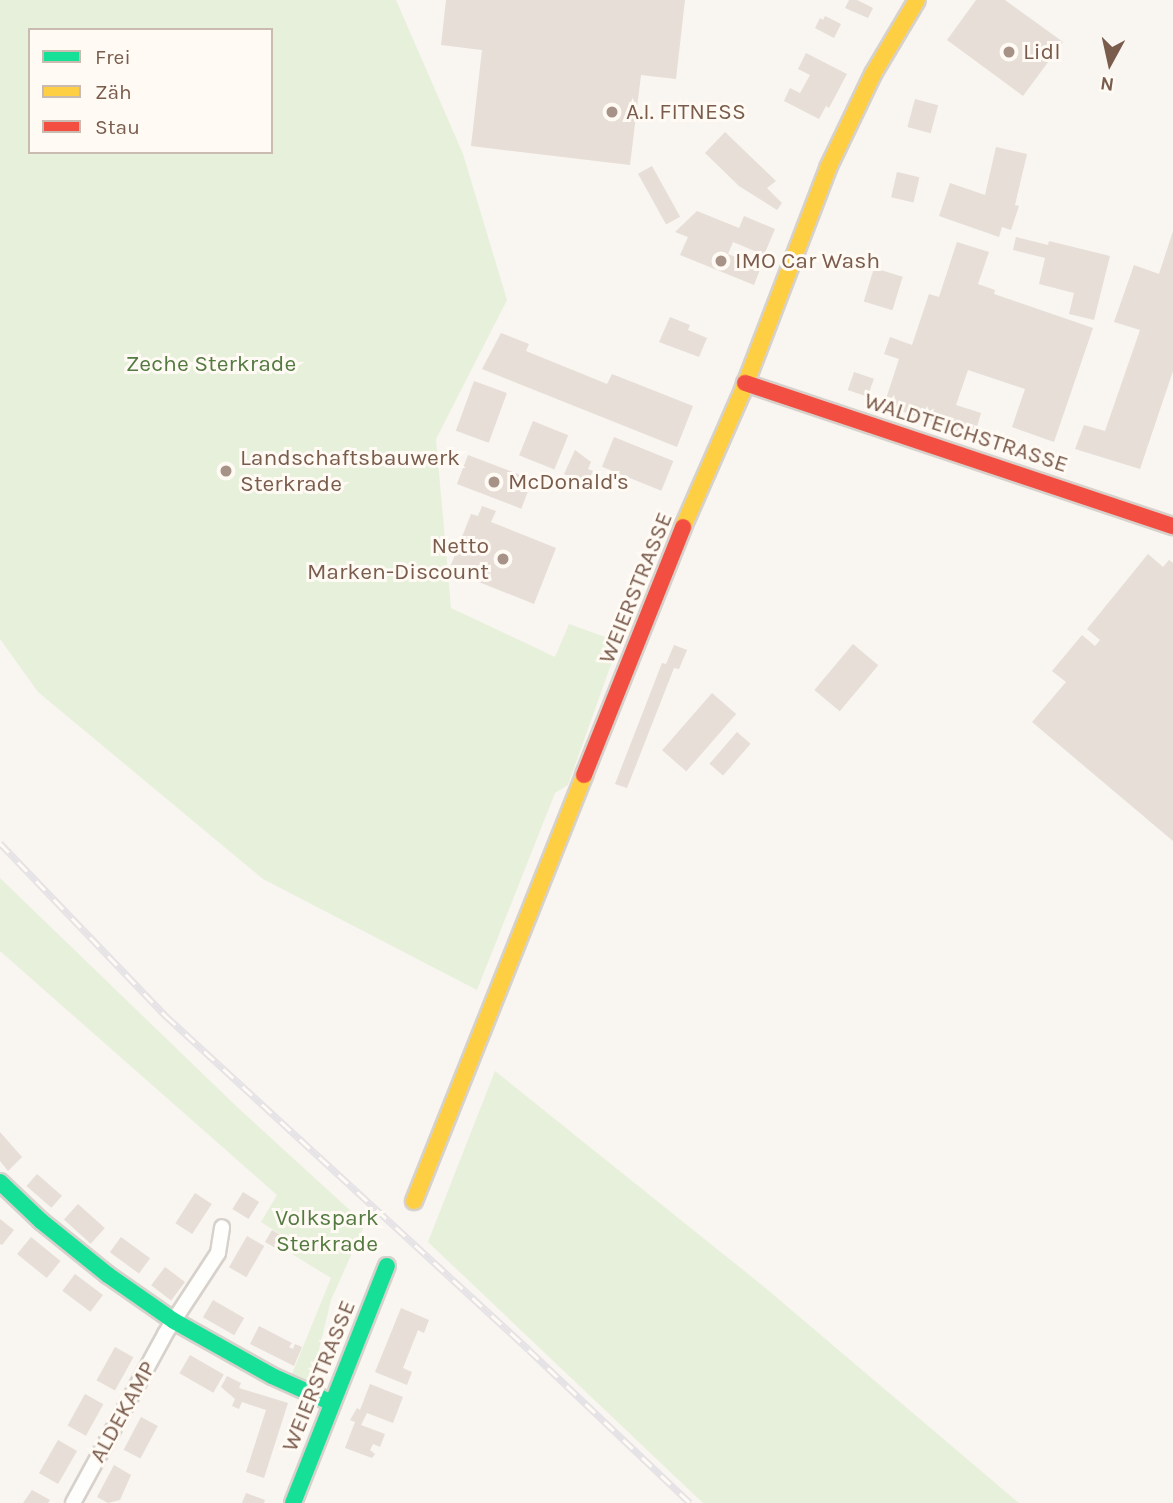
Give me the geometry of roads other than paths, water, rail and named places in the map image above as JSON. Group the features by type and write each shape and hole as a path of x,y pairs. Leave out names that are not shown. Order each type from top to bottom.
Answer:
{"main road":[{"name":"WEIERSTRASSE","path":"414,1201 475,1055 681,533 745,383 837,146 873,74 917,0"},
{"name":"WALDTEICHSTRASSE","path":"745,383 1173,526"},
{"path":"0,1182 41,1221 108,1275 174,1321 272,1376 332,1403"},
{"name":"WEIERSTRASSE","path":"293,1503 387,1266"}],"street":[{"name":"ALDEKAMP","path":"73,1503 174,1321 218,1253 222,1227"}],"railway":[{"path":"0,843 166,1016 529,1350 690,1503"}],"place":[{"name":"Lidl","path":"1009,52"},
{"name":"A.I. FITNESS","path":"612,112"},
{"name":"IMO Car Wash","path":"721,261"},
{"name":"Landschaftsbauwerk Sterkrade","path":"226,471"},
{"name":"McDonald's","path":"494,482"},
{"name":"Netto Marken-Discount","path":"503,559"}],"park label":[{"name":"Zeche Sterkrade","path":"211,364"},
{"name":"Volkspark Sterkrade","path":"327,1231"}]}
